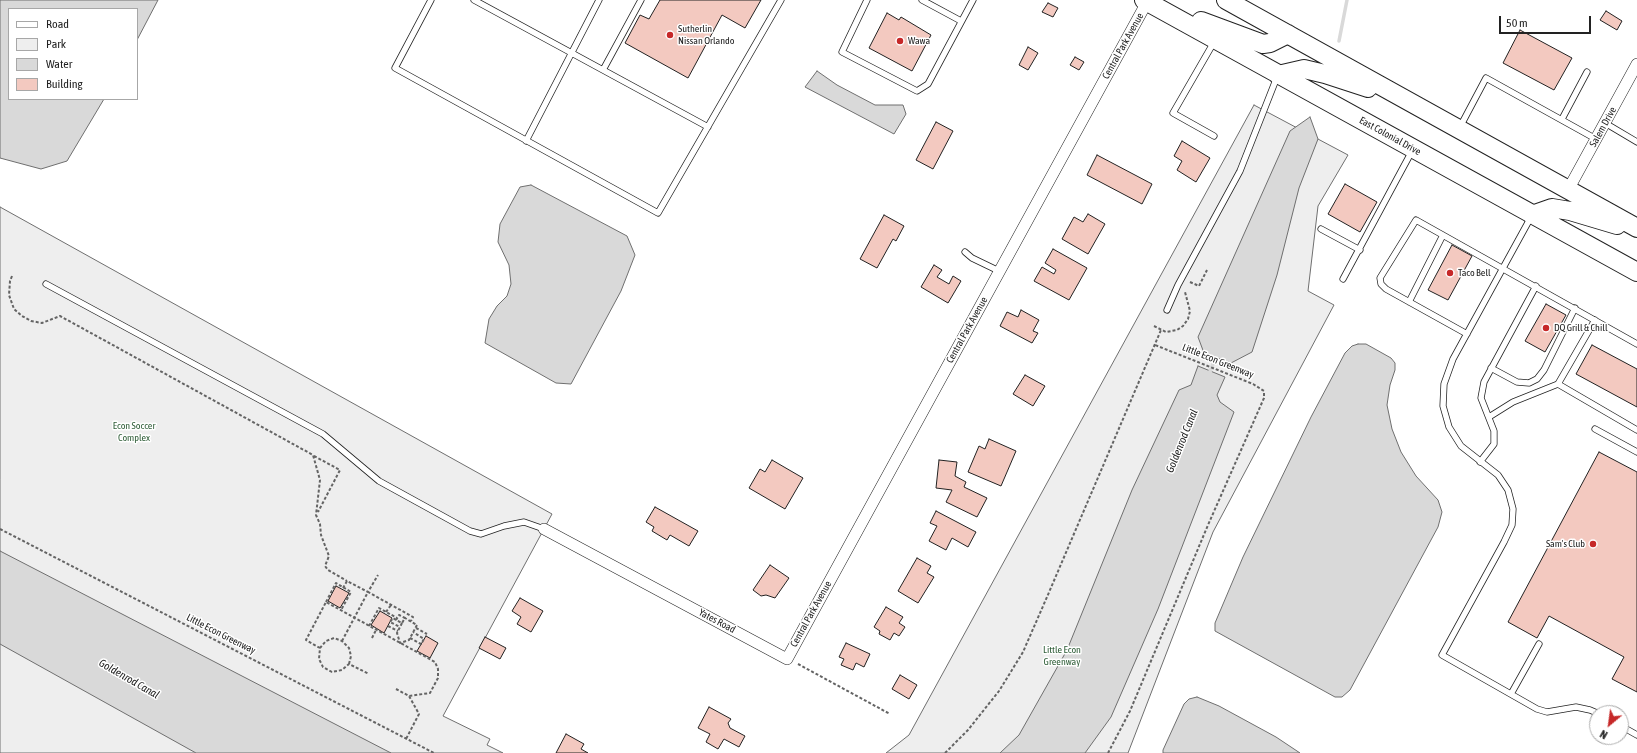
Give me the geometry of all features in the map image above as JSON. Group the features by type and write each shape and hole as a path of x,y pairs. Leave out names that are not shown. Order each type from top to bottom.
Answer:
{"highway":[{"path":"1226,0 1637,228"},
{"path":"1146,1 1219,34 1263,44 1288,34"},
{"name":"East Colonial Drive","path":"1219,34 1278,74 1637,272"},
{"path":"1278,74 1304,69 1326,74 1361,85 1434,115"},
{"path":"1532,215 1552,208 1570,211 1637,231"}],"street":[{"name":"Central Park Avenue","path":"787,658 1146,1"},
{"name":"Salem Drive","path":"1568,190 1637,64"},
{"name":"Yates Road","path":"544,530 787,658"}],"lane":[{"path":"431,0 395,68 658,213 782,0"},
{"path":"474,0 708,128"},
{"path":"526,140 570,53 599,0"},
{"path":"603,70 641,0"},
{"path":"867,0 842,52 918,91 928,84 973,0"},
{"path":"922,0 962,21"},
{"path":"1214,136 1173,113 1219,34"},
{"path":"1562,119 1587,72"},
{"path":"1167,310 1178,285 1240,171 1278,74"},
{"path":"1459,129 1486,78 1596,139"},
{"path":"1605,123 1637,142"},
{"path":"1343,280 1414,149"},
{"path":"1532,215 1453,359 1444,384 1443,406 1449,427 1461,446 1498,475 1508,490 1513,509 1512,525 1504,542 1442,655 1537,709 1547,712 1576,707 1589,710"},
{"path":"1467,334 1386,289 1381,284 1380,278 1416,220 1637,344"},
{"path":"1321,229 1360,250"},
{"path":"1409,302 1443,235"},
{"path":"965,252 972,258 999,271"},
{"path":"46,284 323,434 379,480 470,531 481,534 504,526 524,522 544,530"},
{"path":"1480,462 1494,444 1494,431 1481,398 1484,382 1536,286"},
{"path":"1491,368 1517,382 1529,383 1537,379 1544,370 1575,308"},
{"path":"1489,417 1513,402 1558,384 1595,320"},
{"path":"1558,384 1637,430"},
{"path":"1595,429 1637,452"},
{"path":"1511,694 1539,644"}],"path":[{"path":"1188,285 1190,281 1199,286 1208,270"},
{"path":"12,276 8,295 14,309 22,316 31,321 42,323 60,316 340,470 316,515"},
{"path":"1154,326 1166,332 1181,328 1186,323 1190,311 1185,295 1186,289"},
{"path":"945,753 968,730 999,691 1023,652 1160,330"},
{"name":"Little Econ Greenway","path":"1108,753 1130,711 1208,525 1263,402 1265,394 1261,389 1253,384 1154,345"},
{"path":"313,455 320,480 316,515 320,524 320,535 329,556 326,566 328,570 413,617 411,621"},
{"name":"Little Econ Greenway","path":"0,529 434,753"},
{"path":"342,641 378,575"},
{"path":"343,588 347,581"},
{"path":"320,648 306,640 336,583 351,592 341,610"},
{"path":"326,602 435,662 438,669 438,678 430,693 409,696"},
{"path":"386,612 391,605"},
{"path":"369,626 379,608 402,623"},
{"path":"400,627 390,622 393,618 396,619 399,615 417,625 416,628 427,634"},
{"path":"400,643 397,633 405,618"},
{"path":"388,626 398,631"},
{"path":"398,646 400,643 410,638 416,628"},
{"path":"372,638 377,630"},
{"path":"410,638 421,644 424,639 413,632"},
{"path":"334,638 342,641 349,648 351,656 349,664 342,670 332,672 323,667 319,659 320,648 326,641 334,638"},
{"path":"787,658 890,714"},
{"path":"349,664 369,674"},
{"path":"396,689 409,696 419,714 406,739"}],"green space":[{"name":"Little Econ Greenway","path":"1254,105 1348,155 1318,206 1308,291 1334,305 1213,532 1128,753 886,753 909,735"},
{"name":"Econ Soccer Complex","path":"0,207 552,514 443,716 490,739 487,745 503,753 0,753"}],"water":[{"path":"0,0 158,0 138,38 138,8 8,8 8,100 103,100 67,161 41,169 0,158"},
{"path":"817,71 837,85 875,105 903,105 906,114 894,134 805,87"},
{"path":"1310,117 1318,139 1299,188 1277,275 1252,352 1231,363 1204,353 1198,337 1290,131"},
{"path":"531,185 627,236 635,255 621,291 571,384 556,383 485,343 489,319 497,306 507,296 511,284 509,265 498,242 500,224 520,187"},
{"path":"1366,344 1391,358 1395,363 1395,370 1390,385 1387,405 1392,429 1401,452 1416,476 1438,500 1442,512 1438,527 1350,690 1342,697 1335,697 1215,631 1215,623 1243,557 1311,417 1345,353 1352,346"},
{"path":"1198,366 1225,377 1217,395 1220,402 1234,412 1158,609 1111,717 1085,753 1000,753 1019,735 1067,650 1132,490 1179,390 1191,385"},
{"path":"0,551 391,753 196,753 0,644"},
{"path":"1197,697 1219,706 1276,737 1300,753 1163,753 1184,704 1189,699"}],"building":[{"name":"Sutherlin Nissan Orlando","path":"660,0 761,0 745,28 722,15 688,78 625,43 640,15 649,19"},
{"path":"1048,3 1058,8 1053,17 1042,12"},
{"path":"1606,11 1622,21 1617,30 1600,20"},
{"name":"Wawa","path":"887,13 899,20 901,17 931,35 912,71 869,48"},
{"path":"1520,30 1572,58 1554,90 1503,63"},
{"path":"1028,47 1038,53 1028,70 1019,65"},
{"path":"1075,57 1084,62 1079,70 1070,65"},
{"path":"936,122 953,131 933,169 916,160"},
{"path":"1182,141 1210,158 1196,182 1177,170 1182,161 1174,156"},
{"path":"1097,155 1152,184 1142,204 1087,175"},
{"path":"1345,184 1377,202 1360,232 1328,214"},
{"path":"1088,214 1105,224 1088,254 1062,239 1074,217 1083,222"},
{"path":"884,215 904,226 896,241 893,239 877,268 860,259"},
{"name":"Taco Bell","path":"1452,245 1472,256 1448,300 1428,290"},
{"path":"1053,249 1087,268 1069,300 1034,281 1042,267 1054,274 1056,270 1045,263"},
{"path":"934,265 942,270 937,277 949,284 953,276 961,281 948,303 921,287"},
{"name":"DQ Grill & Chill","path":"1546,304 1566,315 1545,352 1525,341"},
{"path":"1021,310 1039,320 1033,331 1038,333 1032,343 1000,326 1007,312 1018,317"},
{"path":"1592,345 1637,369 1637,407 1576,374"},
{"path":"1025,375 1045,386 1033,406 1013,394"},
{"path":"989,439 1016,451 1001,486 968,472 979,446 985,449"},
{"name":"Sam's Club","path":"1599,452 1637,472 1637,692 1612,679 1624,657 1549,616 1537,638 1508,622"},
{"path":"772,460 803,478 785,509 749,488 760,469 765,472"},
{"path":"939,460 957,462 955,476 966,482 964,487 987,498 977,517 946,502 952,490 936,488"},
{"path":"655,507 698,531 689,546 670,535 667,540 652,531 654,527 646,522"},
{"path":"936,511 976,532 968,547 952,538 946,550 929,541 937,526 930,523"},
{"path":"917,558 931,566 927,573 934,577 918,603 898,591"},
{"path":"770,565 789,578 775,598 766,595 761,596 753,590"},
{"path":"336,586 349,593 340,608 328,601"},
{"path":"520,598 543,611 531,632 517,624 521,617 512,611"},
{"path":"886,607 903,617 899,623 905,627 899,636 894,633 890,640 879,634 880,631 874,627"},
{"path":"380,611 392,618 384,633 371,625"},
{"path":"426,636 438,643 430,658 417,651"},
{"path":"485,637 506,648 500,659 479,648"},
{"path":"846,643 870,654 864,667 856,663 853,670 841,665 844,659 839,657"},
{"path":"900,675 917,685 909,699 892,689"},
{"path":"709,707 731,719 728,723 730,728 745,736 739,747 724,739 718,749 706,742 710,734 698,728"},
{"path":"566,734 584,744 581,749 588,753 556,753"}],"waterway":[{"name":"Goldenrod Canal","path":"1339,41 1347,0"},
{"name":"Goldenrod Canal","path":"1209,374 1217,354"}],"place":[{"name":"Sutherlin Nissan Orlando","path":"670,35"},
{"name":"Wawa","path":"900,41"},
{"name":"Taco Bell","path":"1450,273"},
{"name":"DQ Grill & Chill","path":"1546,328"},
{"name":"Sam's Club","path":"1593,544"}]}
